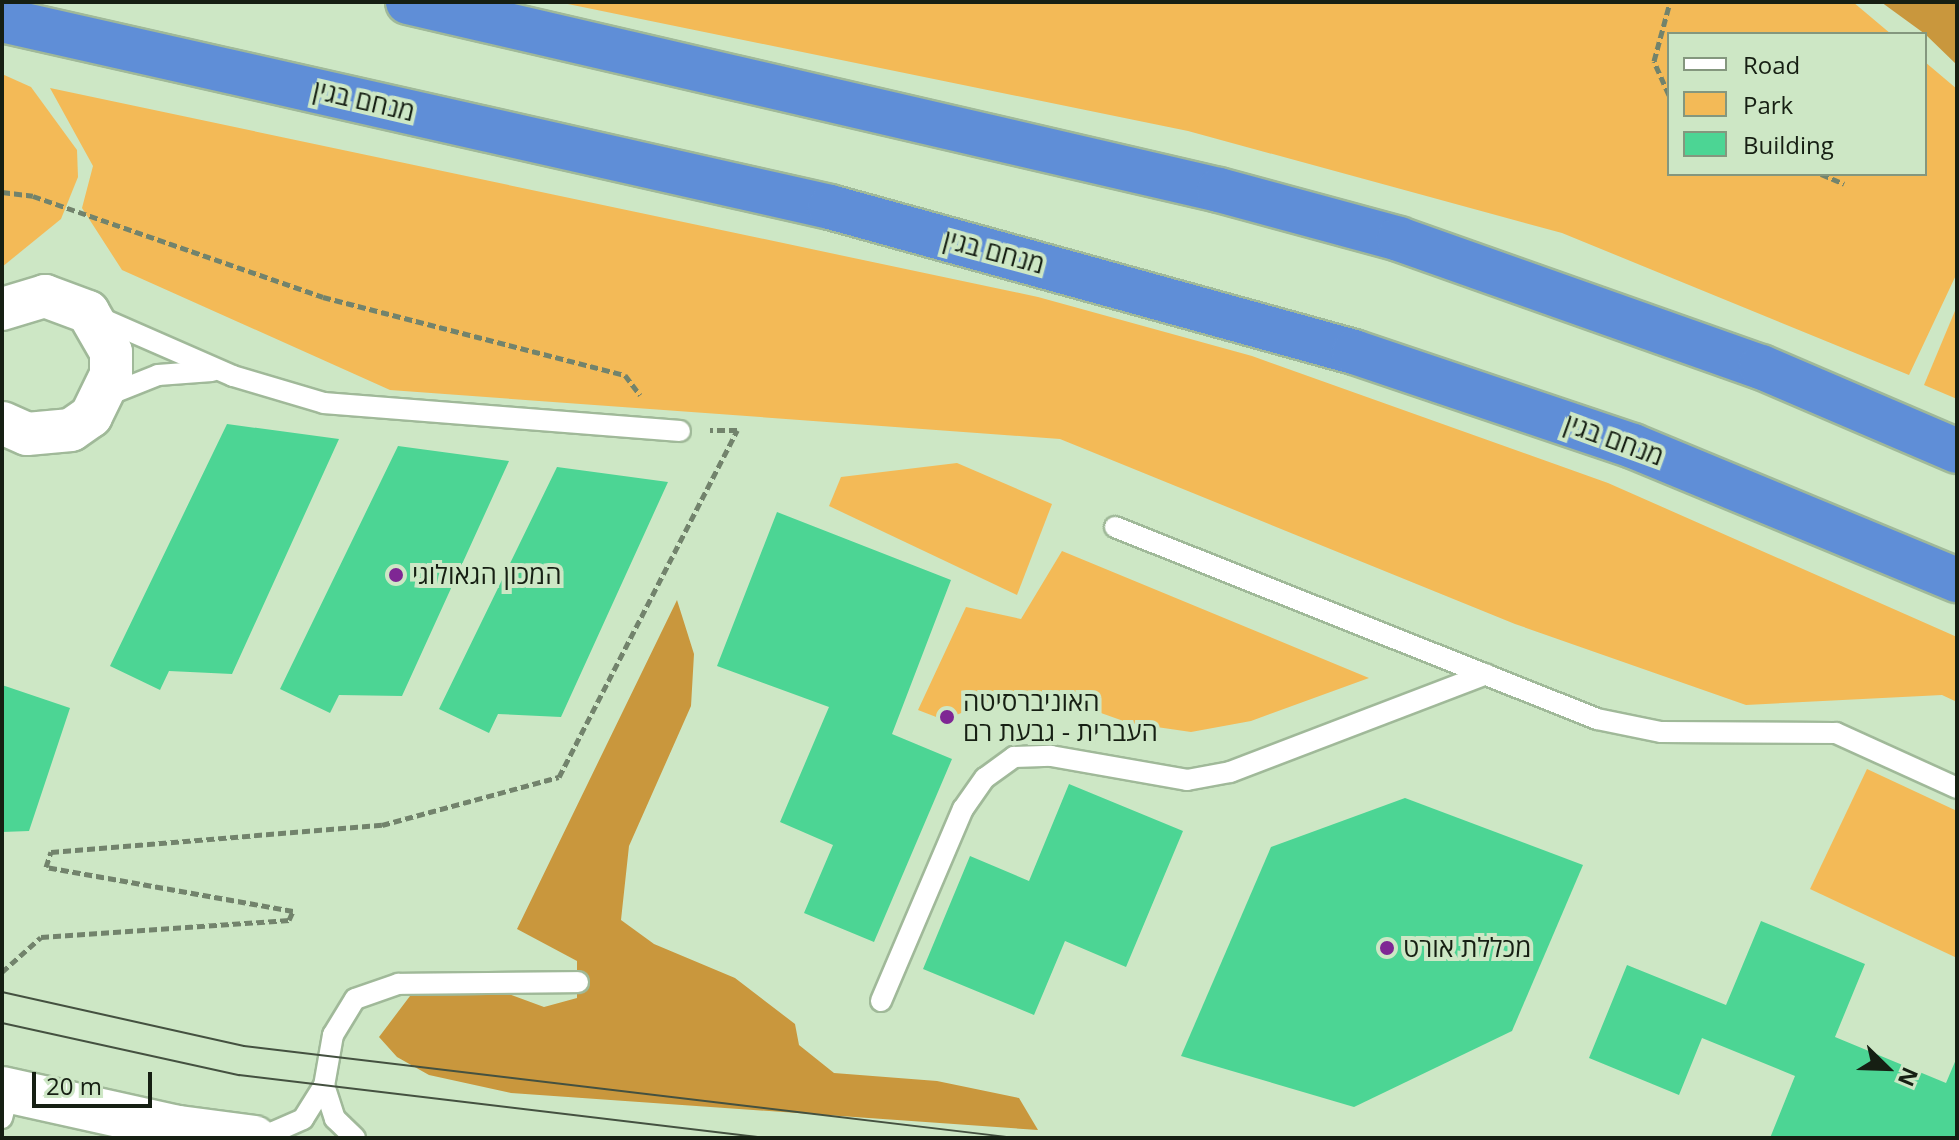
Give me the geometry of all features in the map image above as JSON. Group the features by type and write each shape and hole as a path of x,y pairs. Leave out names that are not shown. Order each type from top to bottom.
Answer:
{"highway":[{"path":"408,2 1219,190 1399,239 1761,367 1957,451"},
{"name":"מנחם בגין","path":"2,20 830,207 1354,352 1633,446 1957,580"}],"street":[{"path":"2,309 45,296 88,312 111,352 105,397 71,430 38,435 3,424"},
{"path":"4,1099 254,1138"}],"lane":[{"path":"88,312 220,371 324,403 680,431"},
{"path":"105,397 158,375 220,371"},
{"path":"1115,527 1597,719 1661,732 1836,733 1957,788"},
{"path":"881,1001 963,809 985,778 1014,757 1051,756 1187,780 1230,772 1486,674"},
{"path":"260,1138 303,1119 324,1086 333,1035 355,999 373,989 398,984 578,982"},
{"path":"324,1086 335,1119 355,1138"}],"path":[{"path":"1667,90 1654,61 1670,2"},
{"path":"1826,176 1844,184"},
{"path":"2,192 33,196 323,297 625,375 637,395 650,396"},
{"path":"2,972 41,937 289,920 293,911 46,867 51,852 382,825 559,777 737,430 680,431"}],"green space":[{"path":"558,2 1853,2 1889,32 1667,32 1667,176 1927,176 1927,64 1957,89 1957,273 1909,375 1562,233 1188,131"},
{"path":"2,74 31,87 77,150 78,177 61,219 2,267"},
{"path":"50,88 1038,297 1252,356 1608,483 1957,637 1957,702 1942,695 1746,705 1515,624 1060,439 390,390 122,270 82,208 93,166"},
{"path":"1957,306 1957,399 1924,385"},
{"path":"957,463 1052,504 1017,595 829,506 841,477"},
{"path":"1062,551 1369,678 1251,721 1191,732 1129,723 1045,693 1008,694 944,720 918,710 966,607 1021,619"},
{"path":"1867,769 1957,811 1957,958 1810,889"}],"shaded area":[{"path":"1881,2 1957,2 1957,65 1927,36 1927,32 1922,32"},
{"path":"677,600 694,654 691,706 629,846 621,920 654,944 735,978 795,1024 799,1045 834,1073 937,1081 1019,1098 1038,1130 511,1093 429,1075 397,1057 379,1037 410,996 495,989 544,1007 577,998 577,961 517,929"}],"building":[{"path":"227,424 339,439 232,674 169,671 160,690 110,666"},
{"name":"המכון הגאולוגי","path":"398,446 509,461 402,696 339,695 330,713 280,689"},
{"path":"557,467 668,482 561,717 498,714 489,733 439,709"},
{"path":"777,512 951,580 892,734 952,759 874,942 804,913 833,845 780,822 829,707 717,666"},
{"path":"2,685 70,708 29,831 2,832"},
{"path":"1069,784 1183,831 1126,967 1065,941 1034,1015 923,969 970,856 1029,881"},
{"name":"מכללת אורט","path":"1405,798 1583,865 1512,1031 1354,1107 1181,1056 1271,847"},
{"path":"1761,921 1865,964 1835,1037 1946,1083 1957,1057 1957,1138 1770,1138 1795,1076 1702,1038 1679,1095 1589,1058 1627,965 1726,1005"}],"tram line":[{"path":"2,992 244,1046 1015,1138"},
{"path":"2,1023 239,1075 766,1138"}],"place":[{"name":"המכון הגאולוגי","path":"396,575"},
{"name":"האוניברסיטה העברית - גבעת רם","path":"947,717"},
{"name":"מכללת אורט","path":"1387,948"}]}
